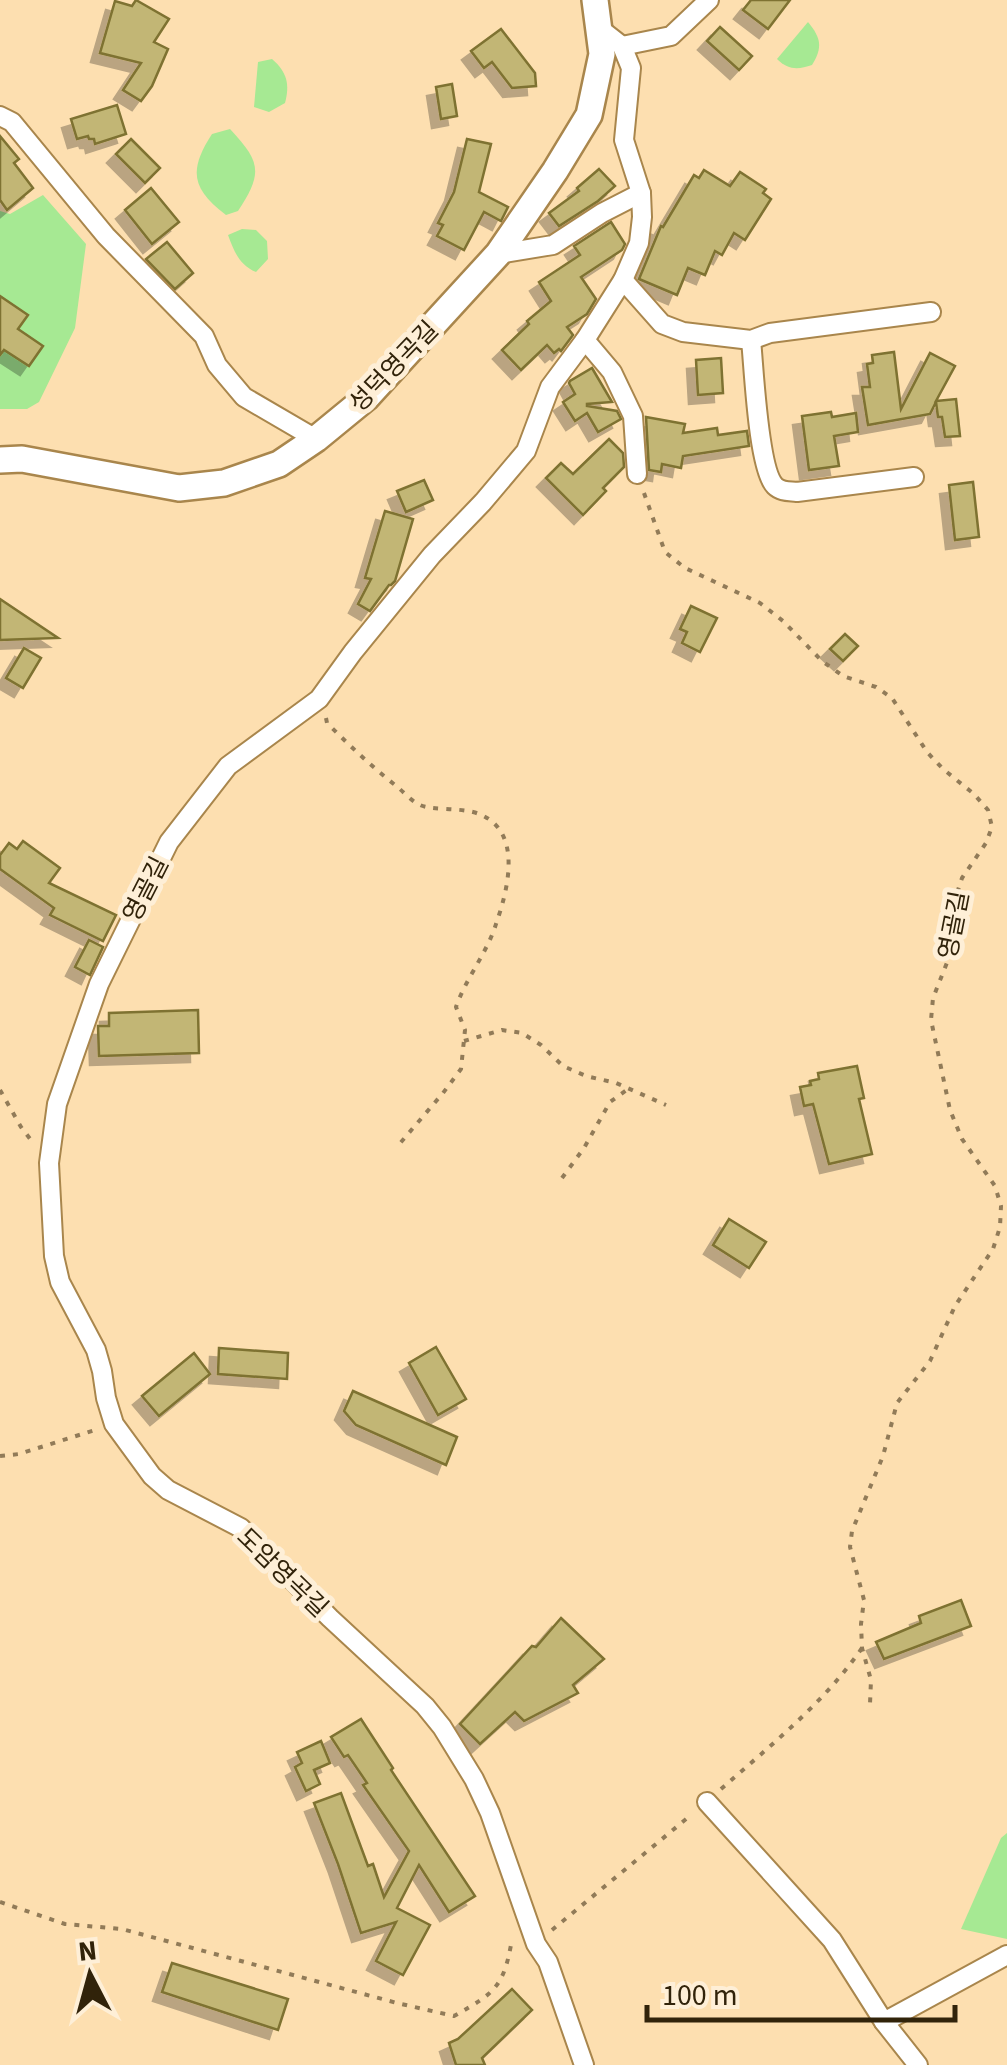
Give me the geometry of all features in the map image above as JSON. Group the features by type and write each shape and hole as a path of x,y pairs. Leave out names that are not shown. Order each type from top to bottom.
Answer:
{"main road":[{"name":"성덕영곡길","path":"0,460 22,459 179,488 224,483 280,464 316,439 366,398 498,254 555,171 589,115 602,54 595,0"}],"street":[{"path":"599,28 622,46 671,36 710,0"},
{"name":"영골길","path":"49,1164 57,1104 71,1058 99,984 169,842 228,766 320,699 432,555 526,450 550,387 623,280 639,243 642,217 641,193 624,140 630,68 622,46"},
{"path":"0,116 12,122 106,236 204,336 217,365 244,398 316,439"},
{"path":"498,254 553,245 641,193"},
{"path":"623,280 662,324 684,332 751,340 770,333 932,312"},
{"path":"585,340 612,372 633,416 636,474"},
{"path":"751,340 764,461 772,484 797,492 914,477"},
{"name":"도암영곡길","path":"49,1164 54,1256 60,1282 96,1350 114,1424 152,1476 168,1490 241,1528 442,1726 490,1813 584,2065"},
{"path":"707,1802 832,1940 884,2022 918,2065"},
{"path":"884,2022 1007,1955"}],"path":[{"name":"영골길","path":"636,474 665,552 685,568 760,602 822,661 843,676 876,687 892,698 927,752 988,810 992,827 954,899 954,946 933,998 931,1020 950,1110 962,1139 995,1186 1001,1206 1000,1227 993,1249 955,1306 930,1361 897,1404 883,1456 852,1531 850,1547 864,1600 862,1648 872,1680 870,1704"},
{"path":"320,699 328,722 338,734 421,806 476,812 494,822 509,848 508,879 496,927 456,1007 465,1030 461,1068 396,1148"},
{"path":"464,1041 502,1030 522,1033 563,1066 666,1105"},
{"path":"562,1178 610,1102 628,1089"},
{"path":"0,1090 20,1127 49,1164"},
{"path":"0,1456 114,1424"},
{"path":"0,1902 65,1924 122,1929 396,2004 454,2016 489,1996 507,1969 513,1935 536,1944"}],"green space":[{"path":"808,22 819,43 816,59 802,68 785,65 777,59"},
{"path":"272,59 284,74 287,90 285,103 269,112 254,107 258,62"},
{"path":"230,129 253,159 255,177 238,211 226,215 200,188 197,169 212,134"},
{"path":"43,195 86,244 75,328 39,402 27,409 0,409 0,211 10,214"},
{"path":"242,229 256,230 267,241 268,259 256,272 241,261 228,235"},
{"path":"1007,1833 1007,1939 961,1929 1001,1838"}],"building":[{"path":"136,0 169,19 154,42 168,49 141,101 123,90 141,63 100,53 115,1 132,6"},
{"path":"751,0 790,0 768,29 743,10"},
{"path":"720,27 752,56 739,70 707,41"},
{"path":"501,29 535,73 536,86 512,88 492,62 484,68 471,51"},
{"path":"452,84 457,116 441,119 436,87"},
{"path":"117,105 126,134 95,144 88,136 77,139 71,119"},
{"path":"0,136 19,159 14,163 33,188 7,210 0,200"},
{"path":"131,139 160,168 145,183 116,154"},
{"path":"467,139 491,144 479,192 508,207 501,221 484,212 464,250 437,236 443,225 438,223 454,192"},
{"path":"599,169 615,186 559,226 549,213 579,191 577,188"},
{"path":"704,170 730,186 740,172 766,189 763,193 771,199 745,240 734,233 722,255 715,251 705,275 688,268 677,295 639,279 661,226 694,175 699,178"},
{"path":"151,188 179,222 152,244 125,210"},
{"path":"611,222 625,244 581,277 596,299 587,314 567,327 573,335 561,351 554,353 547,345 521,370 502,350 551,301 539,282 580,255 574,246"},
{"path":"167,242 193,273 175,289 146,259"},
{"path":"0,296 28,315 18,329 43,346 29,366 4,350 0,355"},
{"path":"894,352 901,409 930,353 955,366 936,401 956,399 960,436 945,437 936,402 930,414 868,425 862,387 870,387 867,364 873,363 872,355"},
{"path":"721,358 723,393 698,395 696,360"},
{"path":"592,368 612,402 587,406 617,411 621,419 598,432 587,413 575,421 563,402 575,394 570,381"},
{"path":"831,412 832,417 856,413 858,432 834,436 839,466 809,470 802,416"},
{"path":"646,417 685,424 683,433 717,428 718,435 747,431 749,446 683,456 681,468 662,464 661,472 649,470"},
{"path":"609,439 623,453 624,467 583,515 546,478 561,463 573,474"},
{"path":"424,480 433,500 406,512 397,491"},
{"path":"973,482 979,537 955,540 949,485"},
{"path":"385,511 413,519 395,581 370,611 358,604 371,579 365,578"},
{"path":"0,599 58,638 0,640"},
{"path":"691,606 717,618 700,652 682,643 687,632 680,629"},
{"path":"845,634 858,646 843,661 830,649"},
{"path":"24,648 41,658 23,688 6,678"},
{"path":"23,841 60,868 49,883 116,915 103,941 50,915 54,908 0,869 0,855 9,843 17,849"},
{"path":"89,940 103,947 90,975 75,967"},
{"path":"198,1010 199,1053 99,1056 98,1026 109,1026 109,1013"},
{"path":"857,1066 864,1098 859,1099 872,1154 829,1164 813,1104 804,1106 800,1087 819,1079 818,1073"},
{"path":"729,1219 766,1242 749,1268 713,1245"},
{"path":"436,1347 466,1399 438,1415 409,1363"},
{"path":"219,1348 288,1353 287,1379 218,1374"},
{"path":"194,1353 210,1374 159,1416 142,1396"},
{"path":"353,1391 457,1437 446,1465 356,1425 344,1411"},
{"path":"961,1600 971,1626 884,1659 876,1642 921,1623 919,1616"},
{"path":"561,1618 604,1659 573,1685 578,1693 524,1721 515,1712 480,1744 460,1724"},
{"path":"361,1719 475,1896 449,1912 419,1865 397,1908 430,1925 403,1975 376,1961 396,1922 361,1933 314,1803 341,1793 384,1897 409,1851 363,1785 367,1783 348,1755 344,1757 331,1737"},
{"path":"321,1741 330,1763 314,1770 320,1784 306,1791 295,1767 302,1763 297,1752"},
{"path":"172,1963 288,1999 278,2030 162,1992"},
{"path":"512,1989 532,2010 482,2058 485,2065 456,2065 449,2043"}]}
